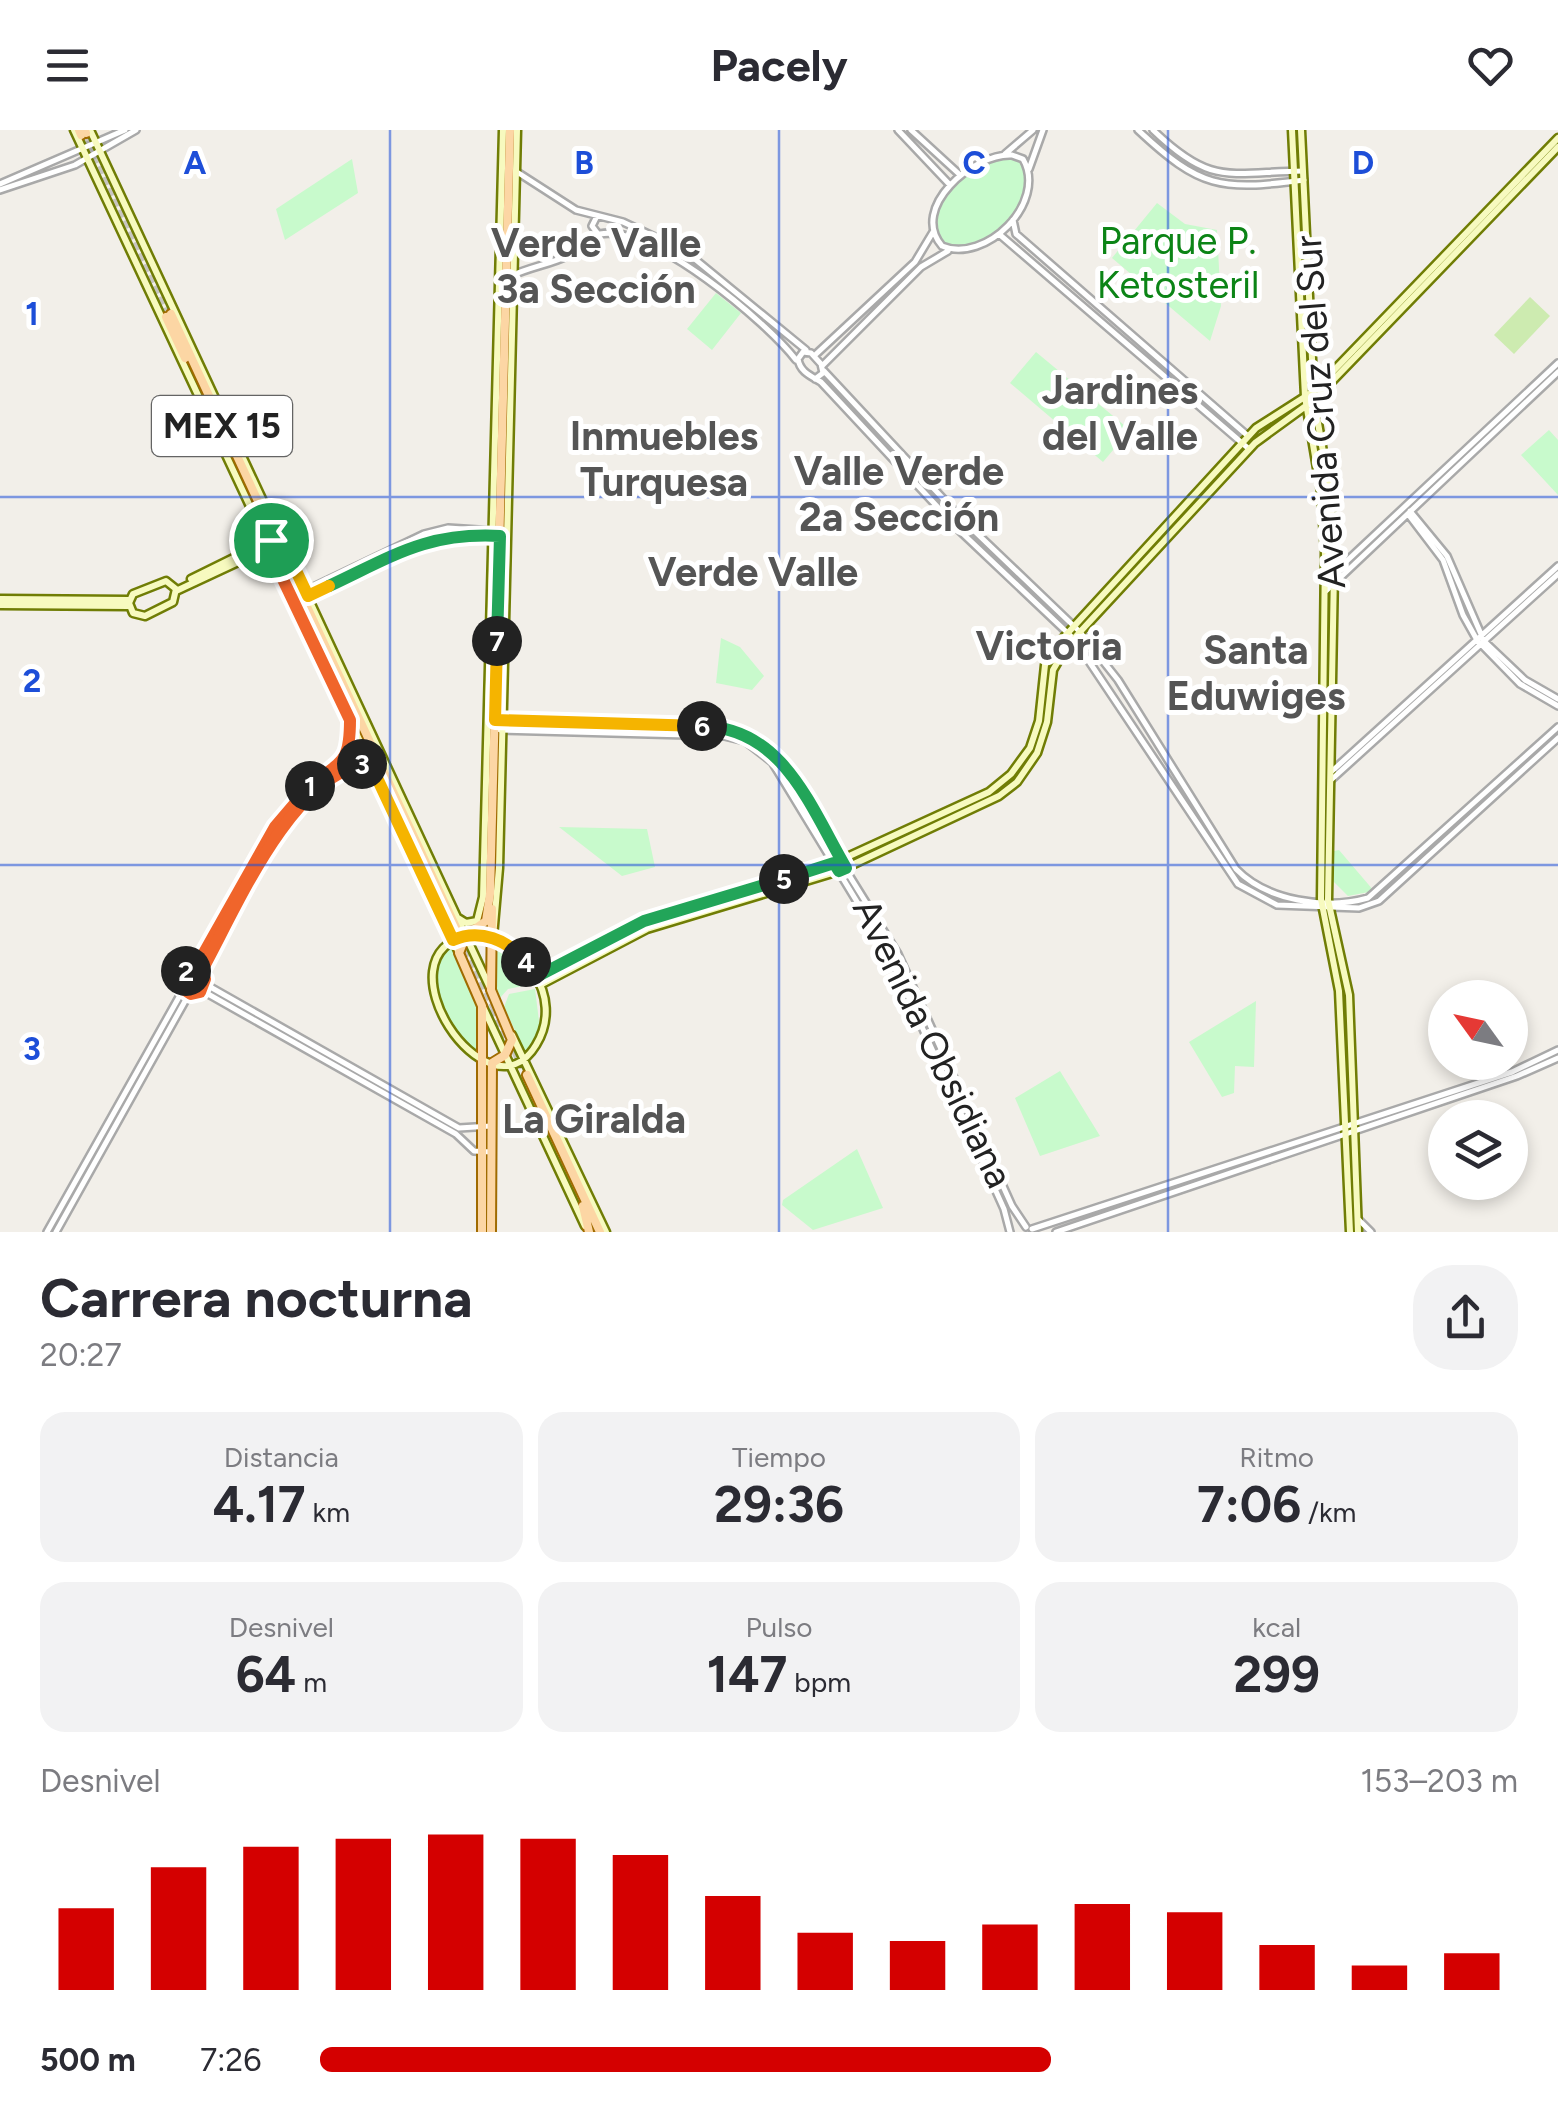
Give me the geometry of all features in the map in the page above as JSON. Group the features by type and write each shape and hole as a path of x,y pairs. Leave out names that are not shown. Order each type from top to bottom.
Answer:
{"main road":[{"path":"457,930 484,924 488,914 484,858 502,613 500,534 510,130"},
{"name":"Avenida Cruz del Sur","path":"1292,130 1299,176 1314,396 1330,492 1334,572 1326,591 1325,904 1338,984 1356,1224 1350,1232"},
{"name":"Avenida Cruz del Sur","path":"1301,130 1305,396 1330,581 1326,780"},
{"path":"83,132 99,148 161,282 168,315"},
{"path":"83,132 83,150 149,291 168,315"},
{"path":"1249,443 1306,406 1558,138"},
{"path":"538,975 644,921 838,861 981,796 1011,774 1035,734 1045,665 1249,443 1265,420 1305,396 1314,396 1558,147"},
{"path":"94,171 96,162 106,164"},
{"path":"457,930 492,938 515,950 543,984 545,1022 539,1042 524,1059 488,1062 458,1042 436,1000 436,965 457,930 477,920 495,867 506,278"},
{"path":"500,534 508,509 506,278"},
{"path":"149,291 159,292 161,282"},
{"name":"MEX 15","path":"168,315 457,930"},
{"path":"501,496 508,509"},
{"path":"175,589 274,542"},
{"path":"0,602 129,603 162,580 175,589"},
{"path":"129,603 136,615 145,616 173,602 175,589"},
{"path":"302,598 350,720 376,760"},
{"path":"543,984 647,930 843,869 984,804 1017,782 1040,745 1053,670 1074,632"},
{"path":"490,990 501,771 495,725"},
{"path":"494,784 501,771"},
{"path":"484,858 495,867"},
{"path":"487,896 492,938"},
{"path":"457,930 458,953 482,1006 507,1059 523,1075 596,1232"},
{"path":"457,930 458,953"},
{"path":"457,930 524,1059 523,1075 596,1232"},
{"path":"482,1006 488,1062 490,1232"},
{"path":"507,1059 512,1036"},
{"path":"482,1232 487,1152"}],"street":[{"path":"898,130 950,185"},
{"path":"911,130 959,174"},
{"path":"798,362 801,353 812,354 915,262 934,230 950,185 959,174 982,160 1005,154 1033,130"},
{"path":"815,378 921,268 952,250 974,246 998,234 1012,220 1023,201 1028,172 1043,130"},
{"path":"1138,130 1175,164 1202,180 1234,186 1299,176"},
{"path":"1153,130 1182,157 1216,174 1299,176"},
{"path":"0,186 87,158 130,131"},
{"path":"0,186 83,150 99,148"},
{"path":"1005,154 1023,160 1028,172"},
{"path":"509,166 576,210 642,230 686,252 812,354 964,521 1074,632 1238,884 1277,905 1356,901 1374,894 1558,728"},
{"path":"597,216 592,226 598,234"},
{"path":"1012,220 1016,234 1079,294 1249,443"},
{"path":"638,240 642,230"},
{"path":"934,230 938,243 952,250"},
{"path":"506,278 567,256 598,234 638,240 678,260 745,311 815,378 960,531 1074,632"},
{"path":"998,234 1249,443"},
{"path":"1334,572 1406,510 1558,363"},
{"path":"1330,581 1558,372"},
{"path":"1406,510 1438,546 1481,640 1520,684 1558,703"},
{"path":"302,598 424,534 448,528 500,534"},
{"path":"1481,640 1558,566"},
{"path":"1326,780 1558,574"},
{"path":"350,720 350,746 344,761 308,787 282,818 198,971 203,987 487,1152"},
{"name":"Avenida Obsidiana","path":"495,725 738,729 760,740 778,756 915,987 1012,1206 1030,1229"},
{"path":"1325,904 1359,908 1379,901 1558,738"},
{"path":"56,1232 186,992 181,976 198,971 294,814 337,776 376,760"},
{"name":"Avenida Obsidiana","path":"843,869 890,956 990,1176 1011,1232"},
{"path":"47,1232 186,992 203,987 459,1128 487,1126"},
{"path":"1528,1067 1558,1050"},
{"path":"1528,1069 1558,1058"},
{"path":"1011,1232 1497,1080"},
{"path":"1056,1232 1349,1129"},
{"path":"1356,1224 1371,1232"}],"green space":[{"path":"1006,157 1020,160 1026,176 1019,208 1008,222 977,241 945,245 936,231 935,216 941,202 978,168"},
{"path":"352,159 358,193 285,240 276,209"},
{"name":"Parque P. Ketosteril","path":"1157,203 1185,224 1217,230 1221,306 1210,341 1112,258"},
{"path":"716,293 741,313 712,350 687,329"},
{"path":"1530,297 1550,316 1514,354 1494,335"},
{"path":"1036,352 1130,430 1103,462 1010,383"},
{"path":"1549,430 1558,440 1558,495 1521,455"},
{"path":"721,638 740,647 764,676 752,690 716,683"},
{"path":"559,827 647,829 655,867 622,876"},
{"path":"1339,850 1374,891 1348,896 1333,881 1334,851"},
{"path":"499,943 517,954 531,976 528,985 508,989 499,999 493,974"},
{"path":"453,946 480,1016 481,1055 459,1034 442,1004 438,971 442,957"},
{"path":"535,989 540,1029 526,1054 504,1007 509,994"},
{"path":"1256,1001 1254,1067 1235,1066 1234,1093 1222,1097 1189,1042"},
{"path":"1060,1071 1100,1136 1040,1156 1015,1098"},
{"path":"857,1149 883,1208 813,1230 782,1205 783,1200"}],"tunnel":[{"path":"86,133 171,314"},
{"path":"81,135 166,317"},
{"path":"456,927 497,1013"},
{"path":"491,1009 508,1046"},
{"path":"509,1039 527,1075"}],"district":[{"name":"Verde Valle 3a Sección","path":"596,266"},
{"name":"Jardines del Valle","path":"1120,413"},
{"name":"Inmuebles Turquesa","path":"664,459"},
{"name":"Valle Verde 2a Sección","path":"899,494"},
{"name":"Verde Valle","path":"753,572"},
{"name":"Victoria","path":"1049,646"},
{"name":"Santa Eduwiges","path":"1256,673"},
{"name":"La Giralda","path":"594,1119"}],"route":[{"path":"271,540 273,545 268,548 350,720 349,750 342,764 308,787 275,827 195,969 204,977 203,988 196,994 187,993 180,986 181,976 190,969 195,969 201,972 284,826 312,794 361,764 370,763 453,940 470,935 500,941 520,954 536,977 596,943 692,903 834,863 839,871 846,868 778,756 760,740 738,729 495,720 500,536 449,535 426,540 308,596 282,541 271,540"}]}
